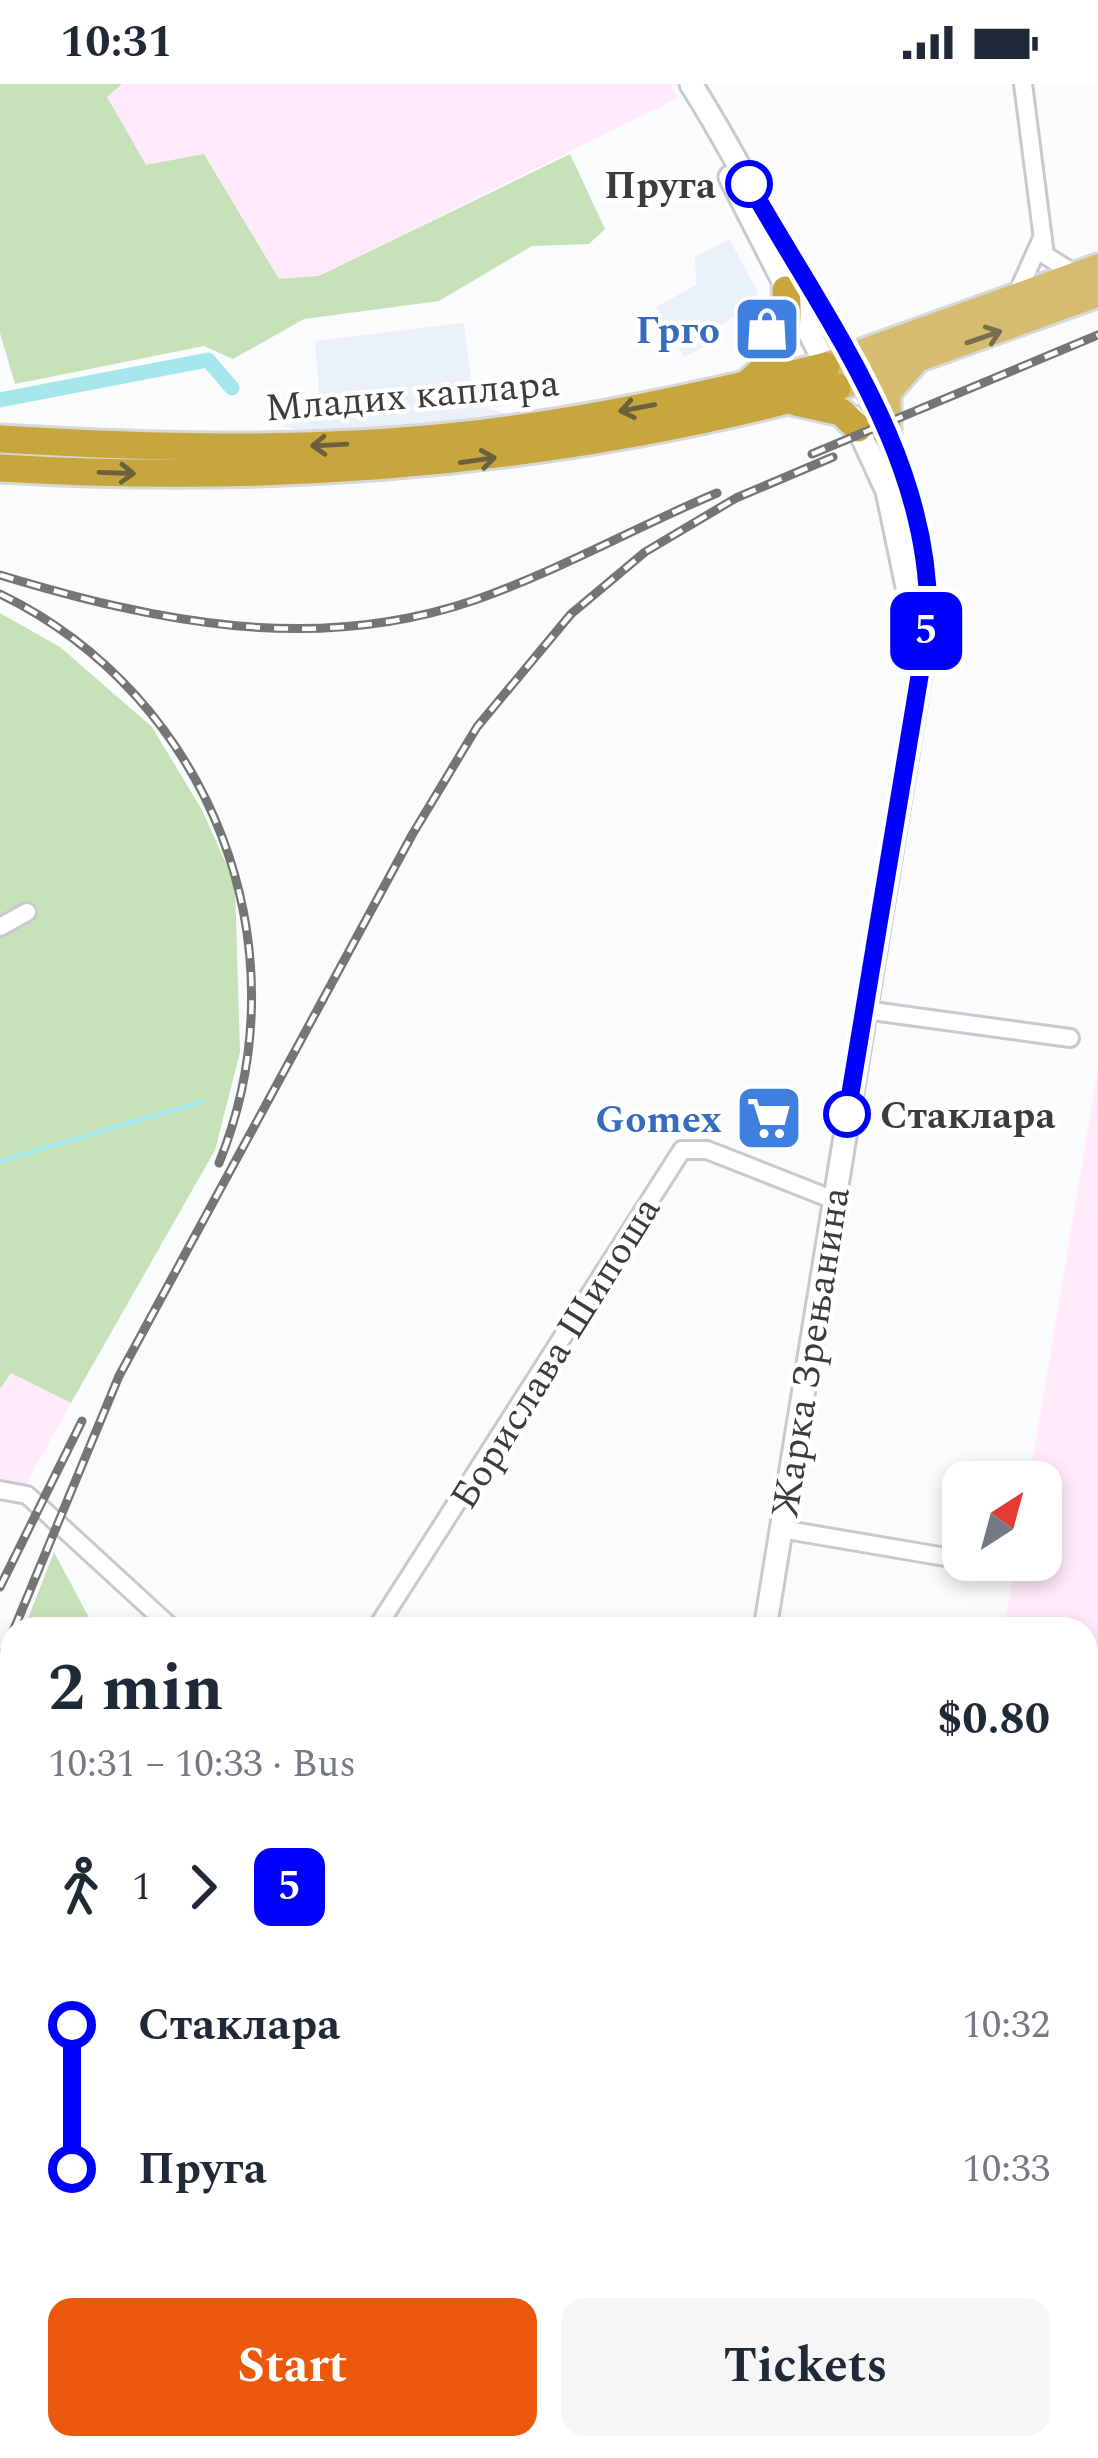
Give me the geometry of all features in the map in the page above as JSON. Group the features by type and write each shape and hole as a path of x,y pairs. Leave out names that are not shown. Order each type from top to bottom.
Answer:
{"highway":[{"path":"745,386 784,348 789,330 786,290"},
{"path":"786,401 844,373"},
{"name":"Младих каплара","path":"0,440 232,448 427,439 844,373"},
{"path":"786,401 828,407 859,428"},
{"name":"Младих каплара","path":"0,468 234,476 455,463 786,401"}],"main road":[{"path":"844,373 1012,302 1092,278"},
{"path":"844,373 914,361 1092,278"},
{"path":"887,435 887,392 914,361"}],"street":[{"name":"Жарка Зрењанина","path":"689,84 786,290 887,435 926,548 928,625 920,649 767,1617"},
{"name":"Жарка Зрењанина","path":"689,84 844,373 859,428 891,505 920,649"},
{"path":"1023,84 1042,237 1053,264 1092,278"},
{"path":"1012,302 1042,237"},
{"path":"0,927 27,911"},
{"path":"865,1010 1070,1038"},
{"name":"Борислава Шипоша","path":"384,1617 682,1150 707,1150 833,1200"},
{"path":"0,1490 27,1495 160,1617"},
{"path":"781,1529 942,1556"}],"shaded area":[{"path":"122,84 670,84 678,98 319,276 279,279 205,155 146,166 107,97"},
{"path":"729,239 758,292 756,302 709,333 713,342 684,357 656,307 696,285 695,257"},
{"path":"464,323 474,404 512,416 327,436 281,426 315,417 320,406 315,341"},
{"path":"1098,1069 1098,1617 1006,1617 1012,1581 1062,1581 1062,1461 1033,1461"},
{"path":"11,1373 71,1403 22,1491 0,1480 0,1389"}],"green space":[{"path":"0,84 122,84 107,97 146,165 204,154 279,279 319,276 570,154 605,229 589,244 532,246 439,301 304,319 233,359 204,346 15,384 0,333"},
{"path":"0,613 60,647 152,727 202,810 235,884 240,1052 215,1150 71,1403 11,1373 0,1389"},
{"path":"54,1552 89,1617 29,1617"}],"waterway":[{"path":"0,400 208,360 232,388"},
{"path":"0,1161 204,1101"}],"railway":[{"path":"812,454 1098,335"},
{"path":"19,1617 119,1376 412,835 477,727 571,614 645,552 736,498 833,457"},
{"path":"0,575 177,618 296,629 355,626 415,617 475,600 717,493"},
{"path":"0,594 74,639 136,696 185,762 222,836 244,915 252,997 244,1081 219,1163"},
{"path":"0,1587 82,1421"}],"bus line":[{"name":"5","path":"749,184 862,380 911,492 930,583 928,625 920,649 847,1114"}],"place":[{"name":"Пруга","path":"749,184"},
{"name":"Грго","path":"767,329"},
{"name":"Стаклара","path":"847,1114"},
{"name":"Gomex","path":"769,1118"}]}
